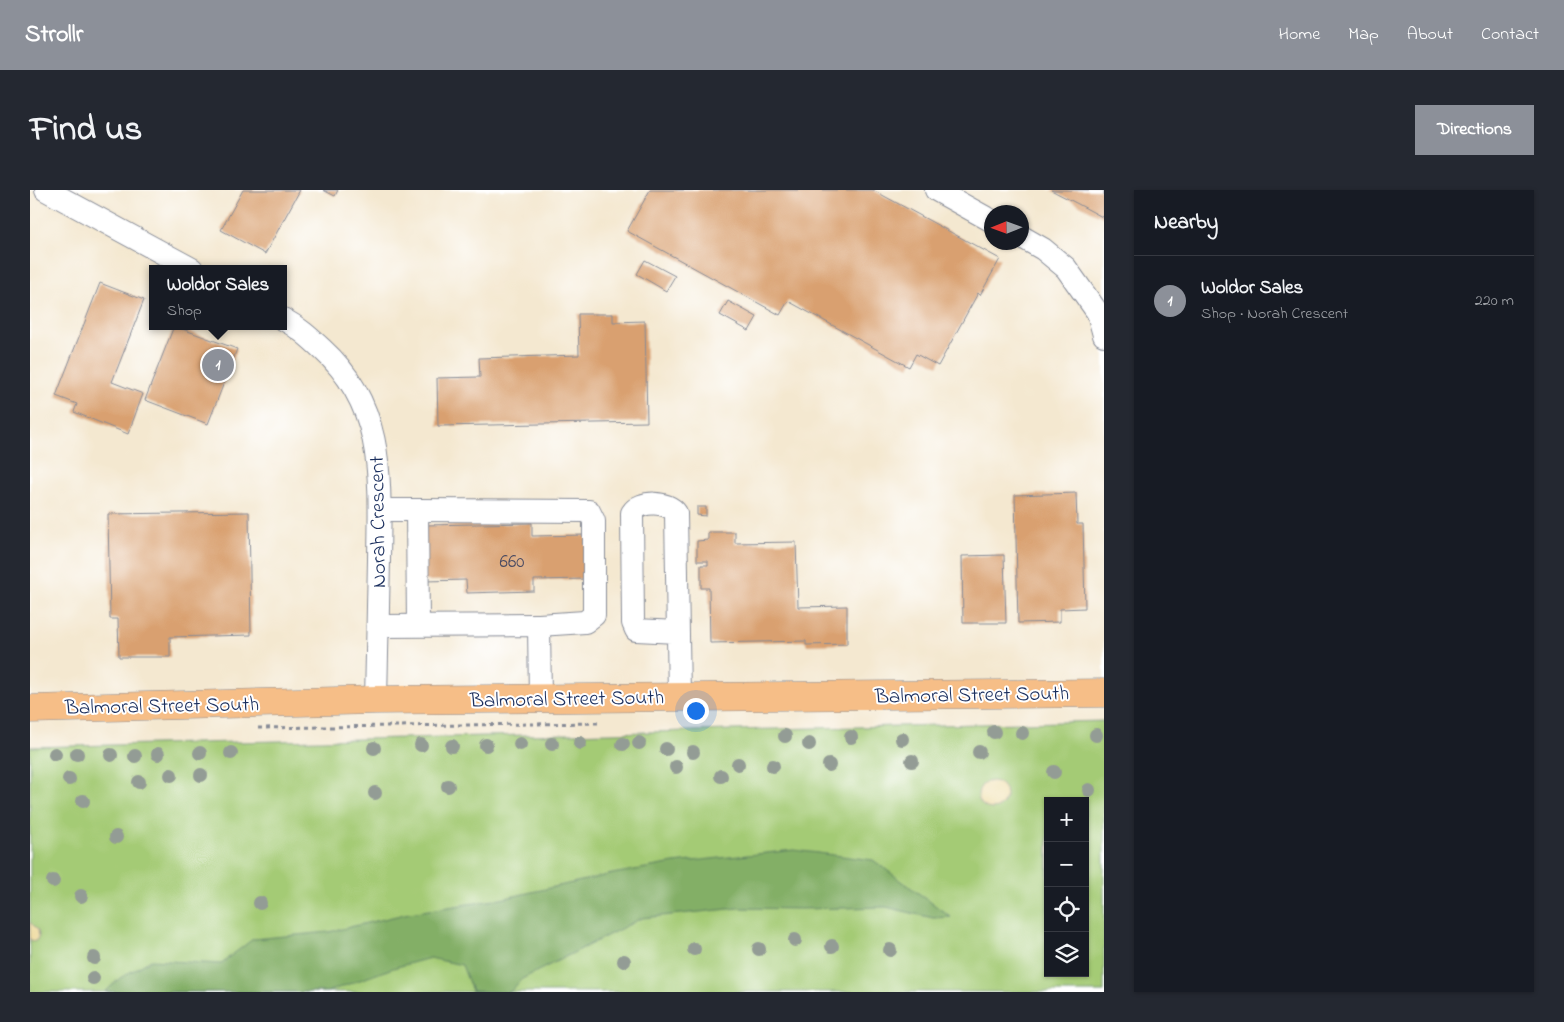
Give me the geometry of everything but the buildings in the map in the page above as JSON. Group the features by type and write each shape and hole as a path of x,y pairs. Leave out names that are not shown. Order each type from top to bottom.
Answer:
{"main road":[{"name":"Balmoral Street South","path":"30,709 376,700 1104,693"}],"street":[{"path":"936,190 984,217"},
{"path":"54,191 185,265"},
{"path":"1029,241 1043,249 1066,268 1098,312 1104,335"},
{"name":"Norah Crescent","path":"287,321 299,328 339,364 357,391 372,426 380,478 376,700"},
{"path":"677,632 642,632 636,630 633,623 632,512 636,507 643,505 665,505 672,507 676,513 679,697"},
{"path":"378,626 539,625 585,622 594,614 594,520 589,511 380,510"},
{"path":"417,510 418,626"},
{"path":"539,625 540,698"}],"green space":[{"path":"1104,721 1104,992 30,992 30,747"},
{"path":"794,850 873,860 951,917 933,918 886,907 738,908 642,918 522,979 510,992 472,991 462,965 430,958 393,968 327,992 105,992 120,978 151,960 220,964 253,939 329,932 409,913 501,899 612,874 674,863"}],"sand":[{"path":"992,781 1002,785 1006,795 1002,805 992,809 982,805 978,795 982,785"},
{"path":"30,922 38,930 39,936 36,941 30,940"}],"place":[{"name":"Woldor Sales","path":"218,365"}]}
